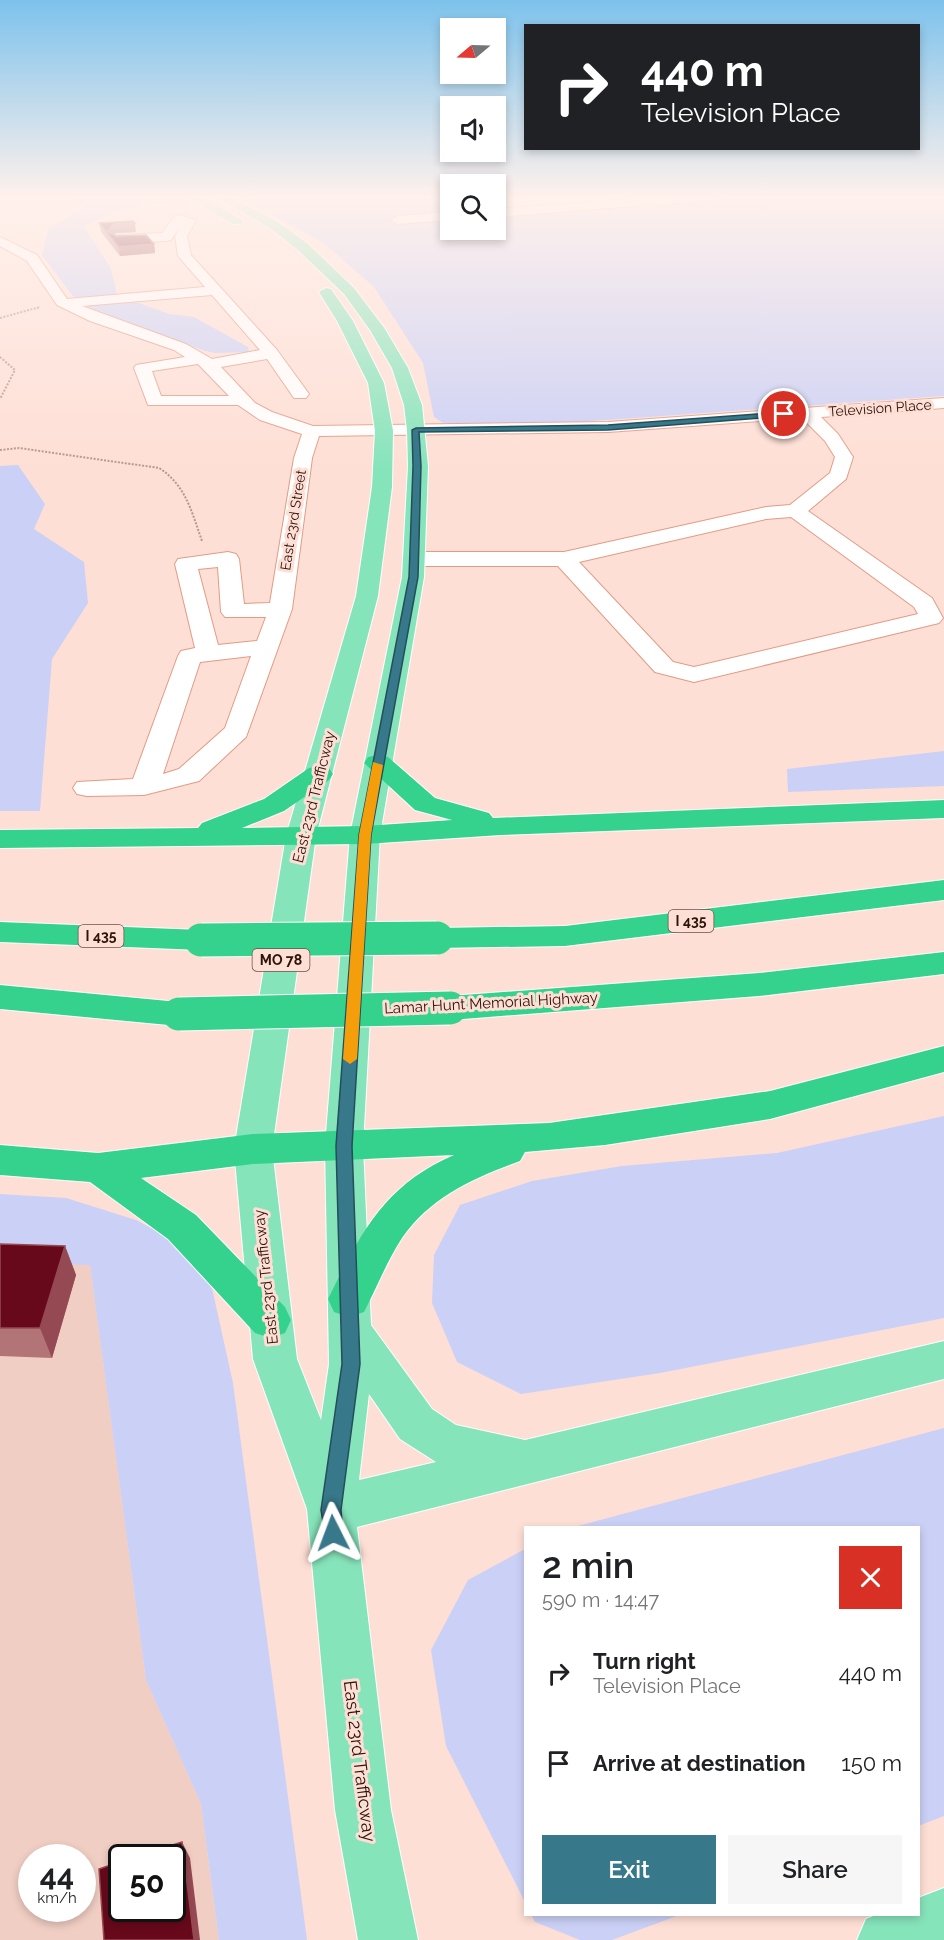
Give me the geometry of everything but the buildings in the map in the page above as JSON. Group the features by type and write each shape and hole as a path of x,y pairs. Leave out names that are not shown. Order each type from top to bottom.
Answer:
{"highway":[{"path":"378,763 425,804 501,826"},
{"path":"180,838 233,823 274,805 319,774"},
{"path":"0,839 365,835 501,826 944,809"},
{"name":"I 435","path":"0,932 201,940 565,936 944,890"},
{"name":"Lamar Hunt Memorial Highway","path":"0,997 179,1014 450,1008 688,991 858,975 944,963"},
{"path":"0,1160 98,1168 254,1149 549,1137 605,1131 770,1105 944,1059"},
{"path":"350,1315 394,1218 420,1194 462,1166 549,1137"},
{"path":"98,1168 182,1227 270,1320"}],"main road":[{"name":"East 23rd Trafficway","path":"323,287 345,321 376,383 384,431 382,487 368,596 301,836 264,1066 254,1149 275,1359 331,1510"},
{"name":"East 23rd Trafficway","path":"345,287 377,329 400,368 413,405 417,466 413,577 365,835 344,1146 351,1364 331,1510 363,1810 388,1940"},
{"path":"350,1315 416,1424 446,1444 527,1462"},
{"path":"331,1510 944,1360"},
{"path":"887,1940 944,1918"}],"street":[{"path":"53,287 65,303 95,318 180,347 206,362"},
{"path":"213,287 271,353 300,394"},
{"path":"65,303 216,290"},
{"path":"242,400 154,401 142,368 271,353"},
{"name":"Television Place","path":"206,362 242,400 266,416 312,431 608,427 944,403"},
{"path":"414,559 564,559 766,513 795,511 839,475 844,457 832,438 806,413"},
{"name":"East 23rd Street","path":"87,788 144,787 189,775 237,731 280,609 303,458 312,431"},
{"path":"564,559 664,667 694,675 931,618 924,603 795,511"},
{"path":"208,654 186,564 228,559 233,612 280,609"},
{"path":"144,787 190,656 265,647"}],"path":[{"path":"0,318 65,303"},
{"path":"0,357 15,370 0,399"},
{"path":"0,450 19,448 159,468 174,476 186,498 210,561"}],"shaded area":[{"path":"66,287 115,287 117,295 169,314 194,317 248,347 249,352 214,353 202,350 86,306"},
{"path":"373,287 944,287 944,396 565,423 443,423 434,417 423,363"},
{"path":"18,465 45,504 34,529 84,562 88,603 52,659 40,811 0,811 0,466"},
{"path":"944,751 944,786 788,792 787,769"},
{"path":"944,1116 944,1318 660,1373 521,1394 457,1362 432,1303 434,1255 460,1205 532,1181 622,1166 777,1153"},
{"path":"0,1194 66,1198 136,1220 172,1239 212,1288 233,1383 307,1940 219,1940 201,1804 146,1680 90,1265 0,1262"},
{"path":"0,1262 90,1264 146,1680 201,1804 219,1940 0,1940"},
{"path":"944,1428 944,1816 920,1825 920,1526 578,1526"},
{"path":"524,1550 524,1900 446,1746 431,1650 468,1580"},
{"path":"532,1916 677,1916 612,1940 580,1940 535,1922"}],"slow traffic":[{"path":"350,1059 365,835 377,765"}],"route":[{"path":"333,1533 331,1510 351,1364 344,1146 365,835 413,577 416,430 608,427 784,414"}]}
